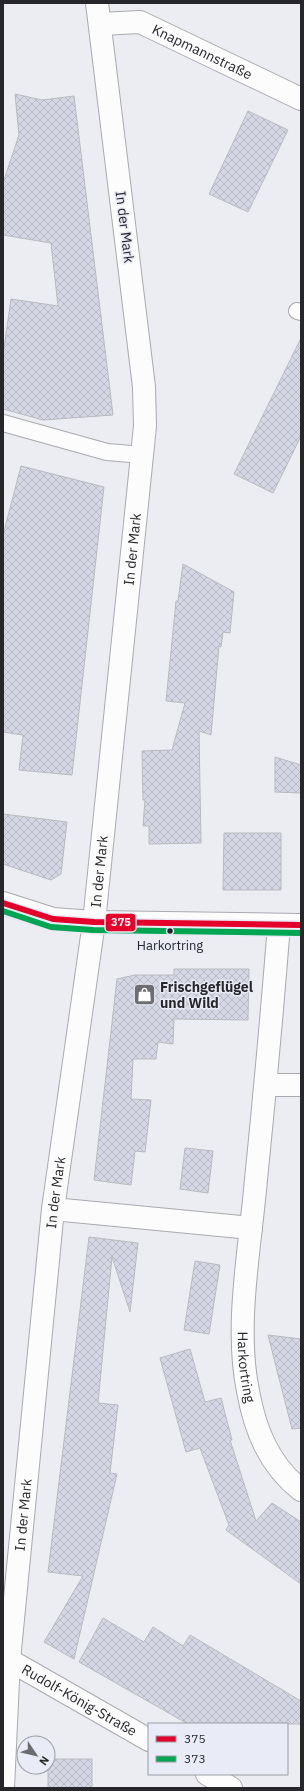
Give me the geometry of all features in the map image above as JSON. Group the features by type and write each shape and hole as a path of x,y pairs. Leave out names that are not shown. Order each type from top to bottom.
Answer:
{"street":[{"name":"Knapmannstraße","path":"99,14 140,22 301,99"},
{"name":"In der Mark","path":"3,1788 5,1695 53,1209 94,922 143,455 144,387 99,14"},
{"path":"3,903 53,919 94,922 279,925 301,924"},
{"name":"Harkortring","path":"279,925 266,1085 251,1228 242,1345 248,1391 260,1432 270,1457 281,1472 301,1490"},
{"path":"266,1085 301,1085"},
{"path":"53,1209 251,1228"},
{"name":"Rudolf-König-Straße","path":"9,1660 148,1739"},
{"path":"209,1775 231,1788"}],"lane":[{"path":"3,423 107,452 143,455"}],"building":[{"path":"15,94 42,100 74,96 113,415 43,420 3,409 3,355 11,299 58,306 51,243 3,235 3,183 19,135"},
{"path":"248,111 288,130 248,212 209,194"},
{"path":"301,338 301,436 273,493 234,474"},
{"path":"21,466 104,487 72,775 19,770 23,735 3,732 3,535"},
{"path":"183,564 234,592 230,633 223,632 221,647 219,646 211,735 199,731 201,843 149,844 149,826 143,826 145,800 143,800 142,751 172,750 185,703 166,701 176,601 178,601"},
{"path":"275,757 301,765 301,793 275,792"},
{"path":"3,814 67,822 61,874 51,880 3,864"},
{"path":"224,833 281,833 281,890 223,890"},
{"path":"174,969 249,969 248,1020 174,1019 173,1044 158,1042 156,1059 133,1059 131,1099 151,1100 145,1152 135,1151 131,1185 94,1180 117,979 135,975 174,975"},
{"path":"185,1148 213,1151 208,1193 180,1189"},
{"path":"89,1237 138,1243 130,1312 112,1257 98,1403 118,1405 110,1473 117,1474 74,1659 44,1642 83,1576 48,1572"},
{"path":"195,1261 220,1265 209,1334 184,1330"},
{"path":"268,1335 301,1339 301,1428 292,1429"},
{"path":"190,1349 205,1402 221,1398 232,1440 230,1440 256,1521 272,1503 301,1522 301,1584 226,1530 229,1525 200,1448 186,1452 160,1358"},
{"path":"103,1618 144,1642 153,1627 183,1646 190,1635 301,1701 301,1724 186,1723 79,1662"},
{"path":"56,1759 92,1759 92,1788 48,1788 48,1775 56,1775"}],"transit line":[{"name":"375","path":"3,903 53,919 94,922 301,925"},
{"name":"373","path":"3,911 51,927 93,930 301,933"}],"place":[{"name":"Harkortring","path":"170,931"},
{"name":"Frischgeflügel und Wild","path":"145,995"}]}
